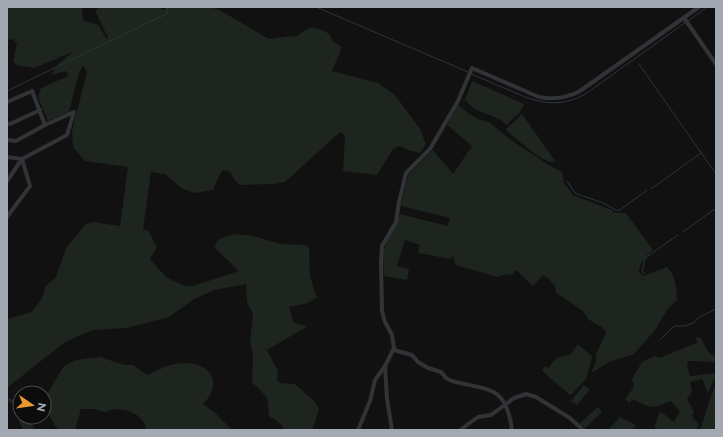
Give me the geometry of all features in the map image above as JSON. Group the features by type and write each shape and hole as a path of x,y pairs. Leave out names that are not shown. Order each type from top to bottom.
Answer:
{"street":[{"path":"358,430 370,401 375,380 394,350 392,335 382,311 382,246 396,222 406,173 430,150 458,101 472,68 539,97 550,99 569,96 580,91 700,7"},
{"path":"684,19 716,64"},
{"path":"7,102 32,91 46,126"},
{"path":"7,124 40,110"},
{"path":"7,140 16,141 74,112 68,135 22,159 7,181"},
{"path":"7,157 22,159"},
{"path":"8,214 30,186 22,159"},
{"path":"394,350 412,355 418,362 428,368 440,372 452,381 497,393 505,403 510,414 512,430"},
{"path":"385,366 387,399 392,430"},
{"path":"460,430 478,417 491,415 505,403 522,394 531,395 570,418 583,430"}],"shaded area":[{"path":"7,7 82,7 83,20 98,25 107,39 108,38 95,10 101,7 161,7 162,10 169,7 204,7 218,9 269,39 291,36 296,37 305,30 312,28 320,29 330,34 332,41 342,47 332,71 378,83 395,95 420,129 426,144 420,153 399,146 393,149 377,175 343,171 345,135 340,132 285,182 275,184 240,185 230,172 223,170 213,190 194,193 181,188 165,174 151,172 143,229 149,232 157,247 150,259 166,277 185,286 193,286 239,271 214,247 219,239 235,234 254,236 280,244 306,245 309,248 310,277 317,297 308,303 289,307 294,323 308,326 267,350 278,371 277,380 280,383 295,384 313,400 319,409 312,430 284,430 281,424 269,416 267,397 252,382 253,357 250,340 253,314 247,302 246,284 215,290 194,299 169,317 127,328 93,330 67,341 7,388 7,319 32,312 42,298 46,286 56,277 66,248 86,224 93,222 120,226 128,167 85,161 73,147 72,131 87,72 83,65 78,76 69,112 48,121 38,97 41,88 68,76 66,71 51,75 59,63 73,52 34,68 16,65 13,61 17,43 12,39 7,40"},
{"path":"472,81 524,104 519,114 515,116 507,125 499,119 474,109 465,100"},
{"path":"458,105 478,119 489,122 507,137 547,164 562,172 564,183 573,195 614,211 612,213 626,213 653,250 645,257 641,264 639,272 643,276 667,267 670,271 675,282 677,300 667,310 655,330 634,354 609,362 591,373 596,362 596,354 606,333 603,328 588,319 583,311 555,292 556,288 549,279 543,275 533,286 516,270 512,275 505,274 498,277 455,265 453,254 451,259 418,253 420,245 405,240 397,266 409,269 407,280 384,276 384,248 400,214 448,226 450,218 401,206 408,175 433,150 453,174 472,146 447,125"},
{"path":"522,114 556,161 550,162 540,157 506,129"},
{"path":"700,337 709,353 716,357 716,362 688,361 687,366 690,376 716,373 716,375 708,393 702,379 690,382 692,392 687,399 694,412 692,416 699,425 696,430 659,430 654,427 660,411 674,422 680,411 671,401 655,407 644,405 633,399 630,403 625,399 634,387 632,379 642,362 655,356 659,358 697,343 696,338"},
{"path":"578,344 591,355 592,358 586,379 570,395 542,371 545,366 549,368 557,358 570,355"},
{"path":"100,357 124,365 133,365 147,375 176,364 187,363 204,368 210,373 213,379 213,386 210,395 203,404 215,413 232,430 145,430 146,427 143,421 137,415 129,411 114,409 105,412 94,409 81,409 75,430 58,430 52,420 52,386 64,366 76,360"},
{"path":"584,385 590,389 577,405 571,401"},
{"path":"716,385 716,430 700,430 713,391"},
{"path":"7,398 12,399 12,403 7,401"},
{"path":"598,407 602,412 585,428 579,424"},
{"path":"620,417 636,425 633,430 608,430"},
{"path":"21,425 32,425 35,430 23,430"}],"waterway":[{"path":"7,91 168,13 166,7"},
{"path":"316,7 468,72"},
{"path":"688,21 707,7"},
{"path":"471,74 537,101 555,103 564,102 584,95 686,22"},
{"path":"639,64 716,174"},
{"path":"651,189 701,153"},
{"path":"567,181 575,193 603,203 616,210 620,210 647,190"},
{"path":"683,232 716,208"},
{"path":"645,274 642,272 645,258 678,235"},
{"path":"661,339 674,326 685,326 693,323 700,317 716,309"}]}
